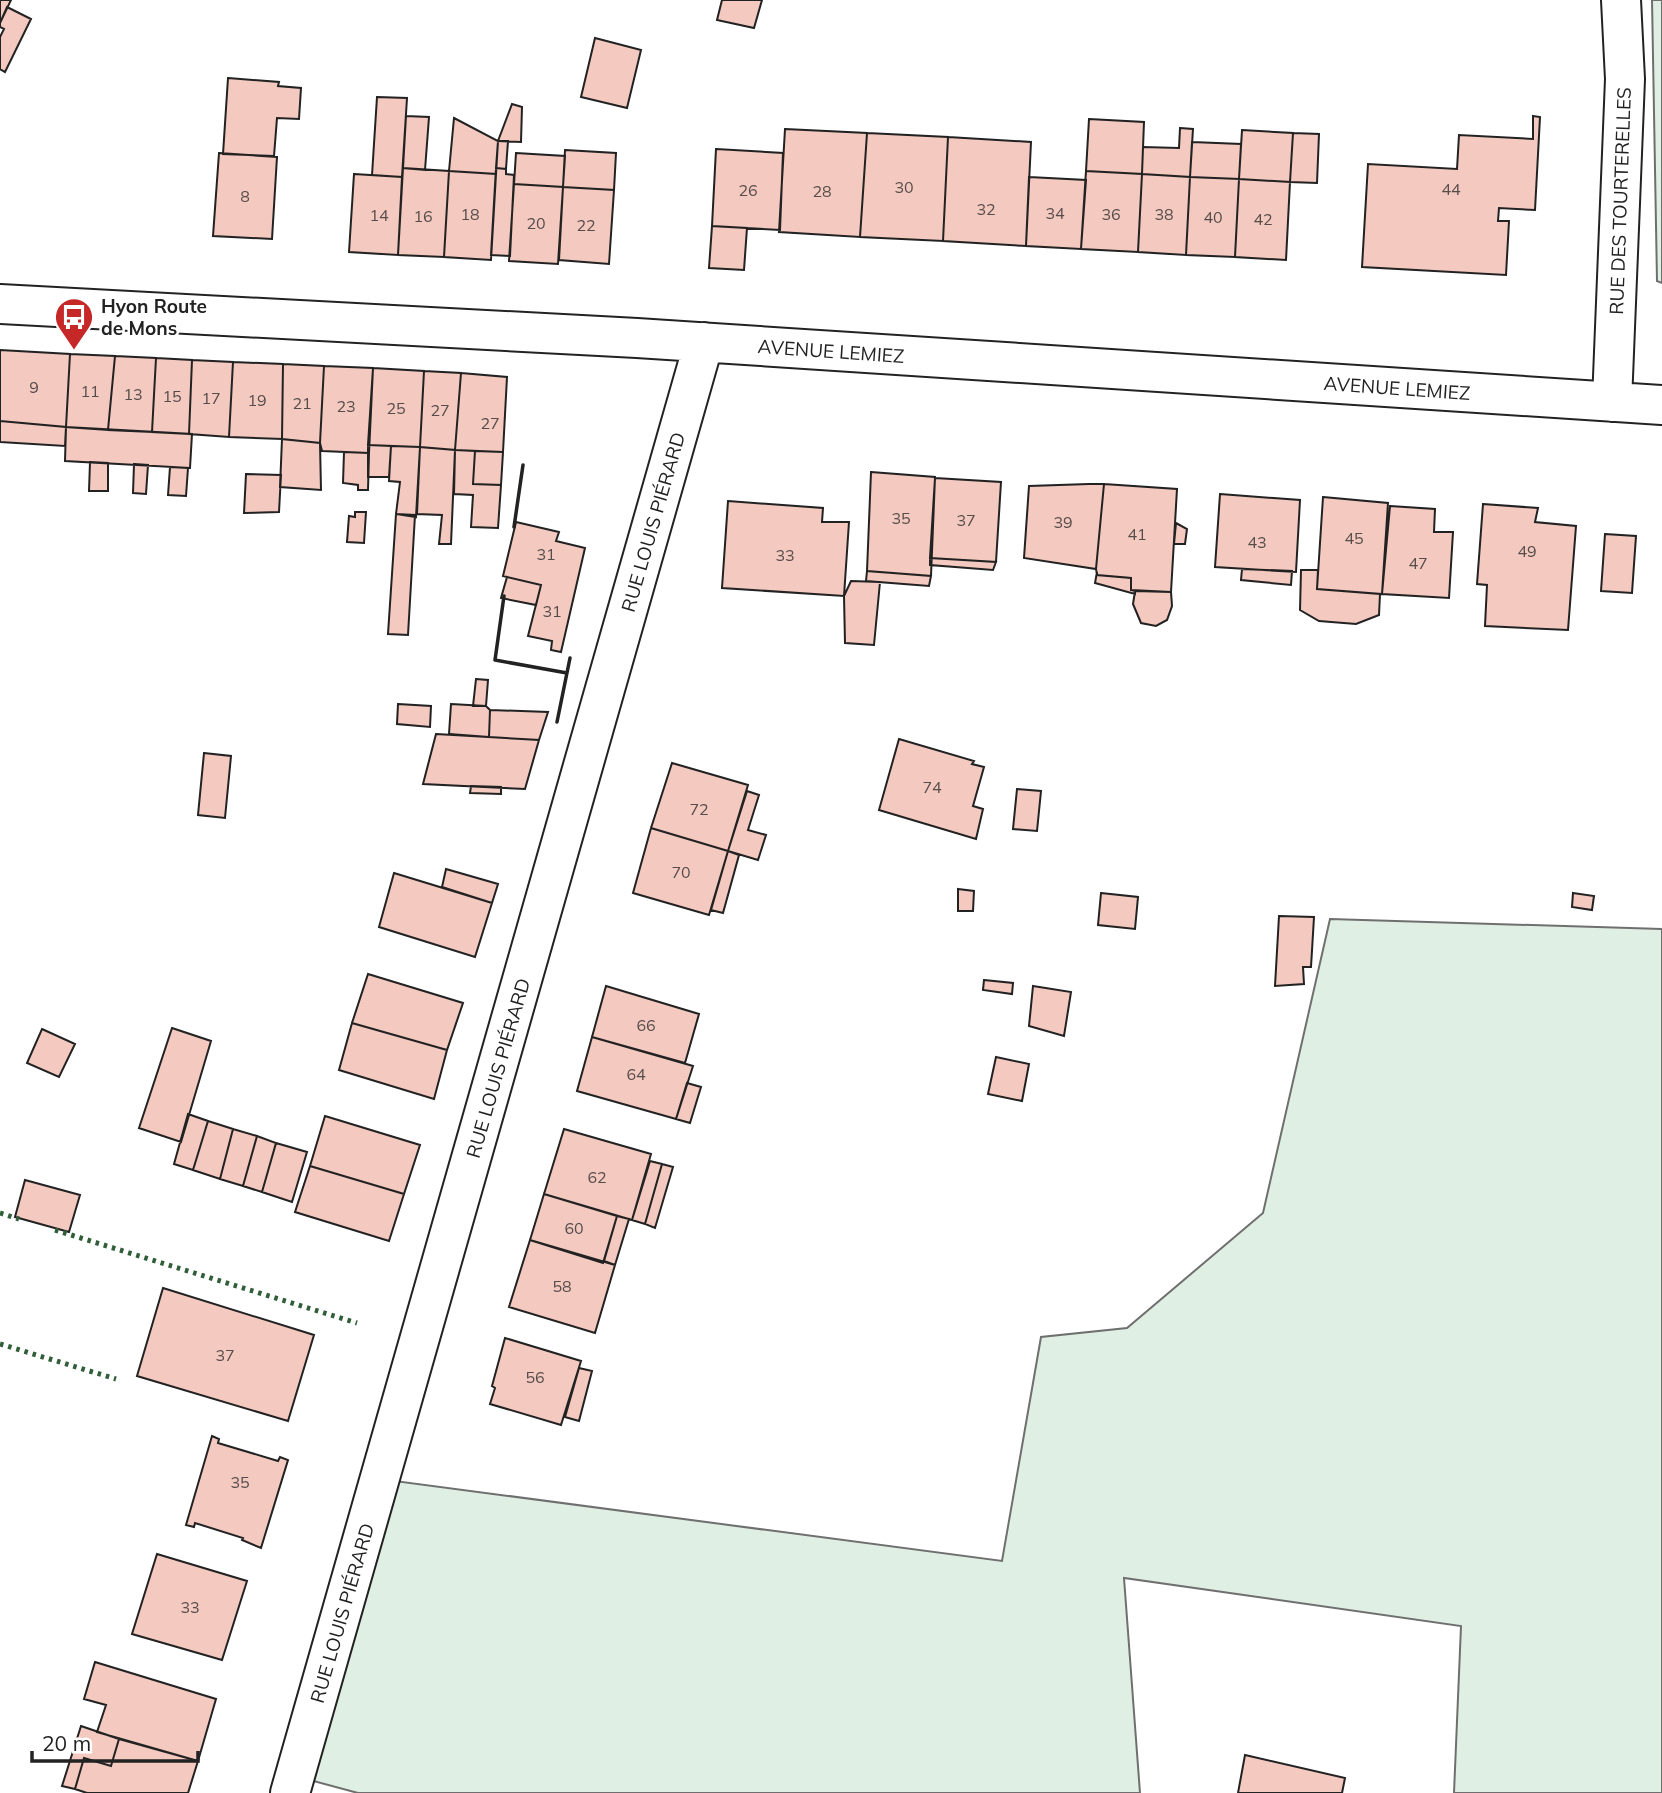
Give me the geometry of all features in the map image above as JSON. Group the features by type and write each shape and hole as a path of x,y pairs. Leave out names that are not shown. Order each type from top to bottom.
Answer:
{"street":[{"name":"RUE DES TOURTERELLES","path":"1612,402 1625,79 1621,0"},
{"name":"AVENUE LEMIEZ","path":"0,304 704,342 1662,405"},
{"name":"RUE LOUIS PIÉRARD","path":"290,1793 704,342"}],"green space":[{"path":"1652,0 1662,0 1662,283 1657,281"},
{"path":"1330,919 1662,929 1662,1793 1454,1793 1461,1626 1124,1578 1140,1793 358,1793 295,1776 380,1479 1002,1561 1041,1337 1127,1328 1263,1213"}],"building":[{"path":"0,0 11,0 0,23"},
{"path":"722,0 762,0 754,28 717,20"},
{"path":"7,7 31,19 5,72 0,69 0,37 4,29 0,27 0,23"},
{"path":"595,38 641,50 627,108 581,97"},
{"path":"228,78 279,82 278,86 301,88 299,119 277,118 274,156 223,154"},
{"path":"377,97 407,98 402,177 372,175"},
{"path":"512,104 522,107 521,142 498,141"},
{"path":"406,116 429,117 425,170 403,168"},
{"path":"1533,116 1540,117 1535,210 1499,208 1498,221 1509,221 1506,275 1362,267 1368,164 1457,169 1459,135 1533,139"},
{"path":"454,118 498,141 496,174 449,171"},
{"path":"1089,119 1144,122 1142,174 1086,171"},
{"path":"1180,128 1193,129 1190,177 1142,174 1143,147 1179,148"},
{"path":"785,129 867,133 860,237 779,232"},
{"path":"1242,130 1293,133 1290,182 1239,179"},
{"path":"867,133 948,137 943,241 860,237"},
{"path":"1293,133 1319,134 1317,183 1290,182"},
{"path":"948,137 1031,142 1026,246 943,241"},
{"path":"498,141 508,141 506,169 496,168"},
{"path":"1192,142 1241,144 1239,179 1190,177"},
{"path":"716,149 783,153 780,230 712,226"},
{"path":"565,150 616,153 614,190 563,187"},
{"path":"219,153 277,157 272,239 213,236"},
{"path":"516,153 565,156 563,187 514,184"},
{"path":"403,168 449,171 444,257 398,255"},
{"path":"496,168 506,169 506,174 514,175 510,256 491,255"},
{"path":"449,171 496,174 491,260 444,257"},
{"path":"1086,171 1142,174 1138,252 1081,249"},
{"path":"354,174 402,177 398,255 349,252"},
{"path":"1142,174 1190,177 1186,255 1138,252"},
{"path":"1029,177 1086,180 1081,249 1026,246"},
{"path":"1190,177 1239,179 1235,257 1186,255"},
{"path":"1239,179 1290,182 1286,260 1235,257"},
{"path":"514,184 563,187 558,264 509,261"},
{"path":"563,187 614,190 609,264 559,260"},
{"path":"712,226 747,228 744,270 709,268"},
{"path":"0,350 70,354 66,427 0,421"},
{"path":"70,354 115,356 108,430 66,427"},
{"path":"115,356 156,358 152,432 108,430"},
{"path":"156,358 192,360 189,434 152,432"},
{"path":"192,360 233,362 229,437 189,434"},
{"path":"233,362 283,364 282,439 229,437"},
{"path":"283,364 324,366 320,443 282,439"},
{"path":"324,366 373,368 369,453 322,451 320,443"},
{"path":"373,368 424,371 420,447 368,445"},
{"path":"424,371 461,373 455,450 420,447"},
{"path":"461,373 507,377 503,452 455,450"},
{"path":"0,421 66,427 65,446 0,442"},
{"path":"66,427 192,434 190,468 65,461"},
{"path":"282,439 320,443 321,490 280,487"},
{"path":"368,445 391,446 389,477 368,477"},
{"path":"391,446 420,447 416,517 396,514 400,482 389,481"},
{"path":"420,447 455,450 451,544 439,544 442,515 417,514"},
{"path":"455,450 475,451 473,484 501,485 498,528 471,527 473,495 454,494"},
{"path":"475,451 503,452 501,485 473,484"},
{"path":"344,452 369,453 368,490 358,490 358,485 343,483"},
{"path":"90,462 108,463 108,491 89,491"},
{"path":"134,464 148,465 146,494 133,493"},
{"path":"170,467 188,468 186,496 168,495"},
{"path":"871,472 935,477 931,576 867,571"},
{"path":"246,474 281,475 279,512 244,513"},
{"path":"935,478 1001,482 996,562 930,558"},
{"path":"1104,484 1096,569 1024,558 1029,486"},
{"path":"1104,484 1177,489 1171,592 1131,590 1131,578 1097,575"},
{"path":"1220,494 1300,500 1296,572 1215,567"},
{"path":"1323,497 1388,503 1382,594 1317,589"},
{"path":"728,501 823,508 822,522 849,522 844,596 722,588"},
{"path":"1483,504 1538,508 1535,522 1576,526 1568,630 1485,626 1487,585 1477,584"},
{"path":"1390,506 1435,509 1434,532 1453,532 1449,598 1382,594"},
{"path":"355,512 366,512 364,543 347,542 349,516 355,517"},
{"path":"396,514 415,515 408,635 388,634"},
{"path":"516,522 559,532 556,541 585,548 561,652 551,650 552,641 528,636 541,585 503,576"},
{"path":"1176,523 1187,529 1185,544 1174,544"},
{"path":"1605,534 1636,536 1632,593 1601,591"},
{"path":"930,558 996,562 993,570 930,565"},
{"path":"1242,569 1292,571 1291,585 1241,580"},
{"path":"1301,570 1318,570 1317,589 1380,594 1379,615 1356,624 1319,621 1300,610"},
{"path":"867,571 931,576 929,586 866,581"},
{"path":"1097,572 1097,575 1131,578 1131,590 1135,591 1135,594 1095,583"},
{"path":"507,577 541,585 536,605 501,598"},
{"path":"851,581 880,582 874,645 845,643 844,596"},
{"path":"1135,591 1171,592 1172,606 1167,620 1156,626 1141,623 1133,604"},
{"path":"476,679 488,680 486,706 473,706"},
{"path":"398,704 431,706 430,727 397,724"},
{"path":"451,704 486,706 490,710 489,737 449,734"},
{"path":"490,710 548,712 539,740 489,737"},
{"path":"436,734 539,740 525,789 423,784"},
{"path":"899,739 974,761 972,764 984,767 973,806 983,809 976,839 879,810"},
{"path":"204,753 231,756 225,818 198,815"},
{"path":"672,763 748,785 728,851 651,828"},
{"path":"471,786 501,787 501,794 470,793"},
{"path":"1017,789 1041,791 1037,831 1013,829"},
{"path":"747,791 759,795 748,830 766,835 758,860 728,851"},
{"path":"651,828 728,851 709,915 633,893"},
{"path":"728,851 739,855 723,913 711,910"},
{"path":"446,869 498,884 492,903 442,887"},
{"path":"394,873 492,903 475,957 379,927"},
{"path":"958,889 974,891 973,911 958,911"},
{"path":"1101,893 1138,897 1135,929 1098,925"},
{"path":"1573,893 1594,896 1592,910 1572,907"},
{"path":"1279,916 1314,917 1311,967 1303,967 1304,984 1275,986"},
{"path":"368,974 463,1003 447,1050 352,1023"},
{"path":"984,980 1013,983 1012,994 983,990"},
{"path":"606,986 699,1014 685,1063 592,1037"},
{"path":"1033,986 1071,992 1064,1036 1029,1026"},
{"path":"352,1023 447,1050 434,1099 339,1070"},
{"path":"172,1028 211,1041 181,1142 139,1128"},
{"path":"42,1029 75,1044 59,1077 27,1063"},
{"path":"592,1037 693,1066 676,1119 577,1091"},
{"path":"996,1057 1029,1064 1022,1101 988,1094"},
{"path":"687,1083 701,1087 690,1123 676,1119"},
{"path":"188,1114 208,1121 193,1170 174,1164"},
{"path":"325,1116 420,1145 404,1194 310,1166"},
{"path":"208,1121 233,1129 220,1179 193,1170"},
{"path":"233,1129 257,1136 243,1186 220,1179"},
{"path":"564,1129 651,1154 632,1220 544,1194"},
{"path":"257,1136 276,1143 262,1192 243,1186"},
{"path":"276,1143 307,1152 292,1202 262,1192"},
{"path":"650,1161 662,1164 645,1224 632,1220"},
{"path":"662,1164 673,1167 655,1228 645,1224"},
{"path":"310,1166 404,1194 389,1241 295,1212"},
{"path":"25,1180 80,1195 69,1232 15,1217"},
{"path":"544,1194 617,1216 603,1263 530,1240"},
{"path":"617,1216 629,1219 615,1265 604,1261"},
{"path":"530,1240 615,1265 595,1333 509,1307"},
{"path":"163,1288 314,1335 288,1421 137,1376"},
{"path":"505,1338 581,1361 561,1425 490,1404"},
{"path":"579,1368 592,1371 579,1421 565,1417"},
{"path":"212,1436 219,1439 218,1443 278,1461 280,1457 288,1460 261,1548 242,1540 243,1538 195,1523 194,1527 186,1525"},
{"path":"157,1554 247,1581 222,1660 132,1634"},
{"path":"95,1662 216,1699 198,1761 97,1732 106,1705 84,1699"},
{"path":"81,1726 119,1739 111,1766 84,1758 75,1789 62,1786"},
{"path":"119,1739 198,1761 188,1793 87,1793 75,1789 84,1758 111,1766"},
{"path":"1245,1755 1345,1778 1342,1793 1238,1793"}],"hedge":[{"path":"0,1213 19,1219"},
{"path":"55,1230 357,1323"},
{"path":"0,1344 116,1379"}],"wall":[{"path":"514,527 523,465"},
{"path":"504,596 495,660 567,673"},
{"path":"557,722 570,658"}],"place":[{"name":"Hyon Route de Mons","path":"74,351"}]}
